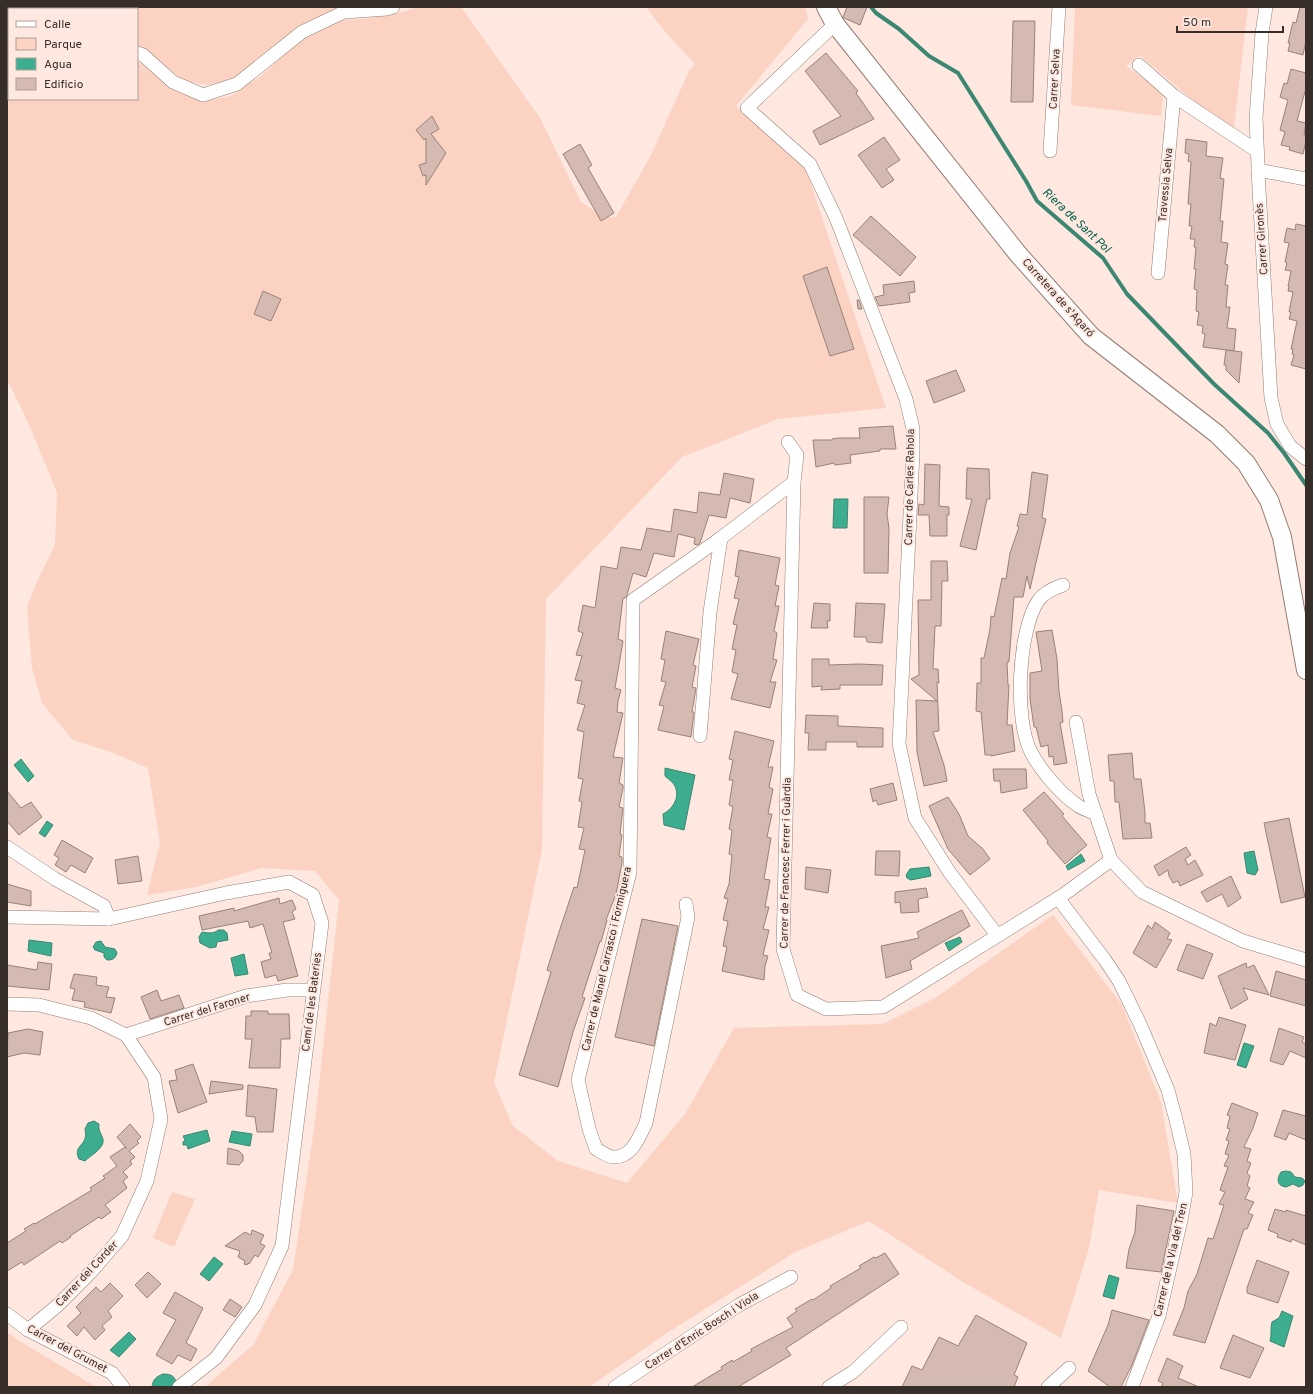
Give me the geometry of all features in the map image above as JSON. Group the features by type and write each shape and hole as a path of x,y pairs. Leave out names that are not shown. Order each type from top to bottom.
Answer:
{"street":[{"path":"138,54 143,56 173,82 204,95 237,84 302,32 344,12 387,9 393,7"},
{"name":"Carretera de s'Agaró","path":"826,7 835,24 1018,254 1091,336 1217,434 1246,463 1269,500 1282,537 1306,670"},
{"name":"Carrer Selva","path":"1050,150 1059,7"},
{"name":"Carrer Gironès","path":"1266,7 1262,33 1256,118 1271,398 1277,424 1290,446 1306,458"},
{"name":"Carrer de Carles Rahola","path":"835,24 747,108 810,164 836,218 906,399 913,429 913,452 899,744 915,818 950,873 997,935"},
{"path":"1139,65 1174,96 1257,151"},
{"name":"Travessia Selva","path":"1158,273 1174,96"},
{"path":"1258,170 1306,179"},
{"name":"Carrer de Francesc Ferrer i Guàrdia","path":"788,442 797,455 794,482 783,949 797,995 826,1009 883,1007 1058,898 1111,860"},
{"name":"Carrer de Manel Carrasco i Formiguera","path":"686,904 688,917 646,1123 636,1144 625,1155 612,1157 596,1149 578,1080 630,872 633,600 721,538 794,482"},
{"path":"700,736 710,612 721,538"},
{"path":"1064,585 1047,592 1039,599 1030,618 1023,646 1020,668 1020,700 1023,731 1030,751 1039,766 1056,786 1077,806 1096,814"},
{"path":"1076,722 1089,794 1111,860 1142,892 1243,941 1306,960"},
{"path":"7,847 55,879 104,906 109,919"},
{"name":"Camí de les Bateries","path":"7,917 109,919 226,893 289,882 313,895 322,923 282,1246 255,1305 216,1358 180,1387"},
{"name":"Carrer de la Via del Tren","path":"1058,898 1119,981 1140,1024 1168,1090 1184,1154 1186,1192 1182,1220 1159,1316 1132,1387"},
{"name":"Carrer del Faroner","path":"126,1036 246,996 287,990 313,990"},
{"name":"Carrer del Corder","path":"7,1004 39,1005 91,1018 126,1036 154,1077 161,1119 147,1181 122,1236 80,1283 57,1306 28,1330"},
{"name":"Carrer d'Enric Bosch i Viola","path":"615,1387 739,1305 791,1277"},
{"name":"Carrer del Grumet","path":"7,1314 28,1330 112,1373 123,1387"},
{"path":"829,1387 853,1372 901,1327"},
{"path":"1048,1387 1069,1368"}],"green space":[{"path":"7,7 349,7 322,15 294,29 282,41 233,80 208,85 185,81 145,50 138,46 138,8 8,8 7,37"},
{"path":"417,7 461,7 540,118 581,202 603,217 616,217 651,155 689,71 695,64 667,34 646,7 805,7 808,19 736,106 806,170 886,408 778,419 682,457 546,599 542,849 494,1083 513,1126 558,1161 627,1183 685,1114 734,1028 883,1024 935,998 1053,915 1122,1005 1161,1102 1178,1203 1099,1190 1089,1248 1061,1338 963,1282 869,1221 795,1252 664,1335 589,1387 205,1387 253,1345 293,1270 315,1121 339,900 315,871 262,868 196,887 147,895 160,843 148,768 111,752 73,740 42,703 32,668 27,607 55,545 57,493 31,429 10,385 7,383 7,49 8,100 138,100 138,62 173,87 191,97 211,100 231,96 261,76 298,42 337,21 369,18 403,12"},
{"path":"1075,7 1248,7 1233,135 1140,55 1126,66 1163,93 1161,116 1071,105"},
{"path":"172,1192 195,1199 174,1247 153,1238"},
{"path":"7,1332 21,1342 96,1387 7,1387"}],"water":[{"path":"834,499 848,499 847,528 833,528"},
{"path":"21,759 34,776 28,782 14,765"},
{"path":"665,768 695,775 684,830 664,825 663,814 674,804 677,795 675,786 665,776"},
{"path":"47,821 53,825 45,837 39,833"},
{"path":"1254,851 1258,870 1255,875 1247,873 1244,853"},
{"path":"1081,854 1085,861 1068,870 1066,866"},
{"path":"929,867 931,876 911,880 907,878 906,875 910,869"},
{"path":"218,930 224,930 227,933 228,940 217,942 216,947 210,948 200,943 199,937 202,932 213,933"},
{"path":"960,937 962,942 949,951 945,943"},
{"path":"29,940 52,943 51,956 28,951"},
{"path":"101,941 105,947 115,949 117,953 114,959 107,960 104,957 104,953 95,950 93,947 96,942"},
{"path":"244,954 248,974 235,976 231,958"},
{"path":"1244,1043 1254,1046 1246,1068 1237,1065"},
{"path":"94,1121 99,1124 99,1130 103,1142 100,1148 85,1161 79,1159 77,1154 85,1139 85,1129 88,1123"},
{"path":"207,1130 210,1141 188,1149 187,1145 183,1145 185,1140 183,1136"},
{"path":"232,1131 252,1134 250,1146 229,1142"},
{"path":"1281,1172 1291,1172 1295,1177 1302,1178 1305,1181 1303,1185 1299,1187 1293,1184 1286,1187 1280,1185 1278,1181"},
{"path":"214,1257 223,1264 209,1281 200,1274"},
{"path":"1109,1275 1119,1278 1114,1299 1103,1296"},
{"path":"1282,1311 1293,1316 1284,1347 1270,1341 1272,1322 1279,1318"},
{"path":"129,1332 136,1339 119,1357 110,1350"},
{"path":"163,1374 172,1376 175,1379 176,1385 173,1387 152,1387 155,1379"}],"building":[{"path":"847,7 867,7 860,25 843,17"},
{"path":"1300,7 1306,7 1306,41 1303,55 1288,51 1290,43 1288,43 1293,22 1296,23"},
{"path":"1013,21 1035,21 1033,102 1011,102"},
{"path":"826,53 858,91 856,93 874,119 820,145 813,131 841,116 805,71"},
{"path":"1291,69 1306,73 1306,88 1297,121 1306,123 1304,135 1306,136 1306,141 1303,154 1289,150 1290,147 1281,145 1285,132 1280,130 1288,100 1280,97 1284,83 1287,84"},
{"path":"432,116 439,129 431,134 446,153 426,185 426,175 423,176 419,165 426,163 426,138 424,140 416,130"},
{"path":"884,137 900,160 886,169 894,180 882,188 858,155"},
{"path":"1186,139 1207,142 1206,156 1223,158 1220,178 1224,179 1220,221 1223,221 1221,242 1228,243 1225,264 1228,265 1225,285 1228,285 1226,307 1230,307 1227,328 1236,329 1234,351 1203,347 1205,334 1202,333 1203,326 1197,325 1199,312 1196,311 1197,290 1194,289 1196,247 1194,247 1195,239 1190,239 1192,226 1189,226 1191,204 1188,204 1191,162 1188,161 1189,154 1185,153"},
{"path":"580,144 592,165 588,168 614,213 601,221 563,154"},
{"path":"871,216 916,257 900,276 853,235"},
{"path":"1296,224 1306,226 1306,369 1291,365 1294,355 1292,354 1293,349 1291,349 1297,321 1289,319 1293,292 1288,291 1291,271 1285,270 1289,243 1284,242 1287,228 1295,230"},
{"path":"827,267 854,349 830,356 803,276"},
{"path":"914,281 915,292 909,293 910,302 879,306 875,297 884,295 883,285"},
{"path":"263,291 281,299 271,321 254,314"},
{"path":"857,300 859,300 862,309 858,309"},
{"path":"1226,350 1242,352 1239,383 1226,370 1226,365 1224,365"},
{"path":"956,370 965,391 934,403 926,381"},
{"path":"893,426 896,449 880,449 880,451 850,455 851,463 835,465 834,463 816,467 813,440 860,438 859,428"},
{"path":"925,464 940,465 939,506 949,507 949,515 947,515 947,536 930,536 929,515 918,515 919,504 924,505"},
{"path":"967,468 989,469 990,499 987,499 976,550 960,546 972,499 966,499"},
{"path":"1032,472 1048,475 1042,518 1046,519 1030,589 1027,576 1023,597 1014,597 1009,662 1007,662 1009,685 1007,725 1012,725 1015,751 991,756 985,755 981,712 976,711 977,683 981,683 981,658 984,658 991,616 994,617 1002,578 1006,579 1010,553 1019,527 1017,526 1020,514 1027,515"},
{"path":"724,473 754,479 750,503 730,498 726,518 709,515 698,545 694,544 695,538 678,534 674,557 654,553 646,577 633,573 627,595 623,598 618,639 623,641 615,688 621,690 617,712 623,713 613,757 623,758 619,783 623,785 619,807 623,808 620,834 622,835 619,856 622,857 622,863 616,894 606,920 601,942 600,941 582,997 585,998 573,1032 558,1087 519,1075 551,972 547,970 574,887 577,888 585,850 579,849 584,828 578,827 582,802 579,801 583,779 578,778 584,732 577,730 585,705 577,703 582,681 575,680 582,656 576,655 583,633 578,631 583,605 595,608 601,566 617,569 621,547 641,550 647,528 671,532 674,509 697,513 699,492 720,495"},
{"path":"864,497 889,497 887,514 889,528 888,573 864,573"},
{"path":"739,550 780,558 775,585 779,586 775,606 779,606 774,631 777,633 773,659 777,660 770,682 776,682 770,708 731,699 738,674 732,672 736,650 732,649 737,625 733,624 739,599 734,598 739,577 735,576"},
{"path":"931,561 947,561 948,581 942,581 941,626 935,626 933,669 938,669 939,683 937,682 939,731 933,732 944,765 947,781 924,786 917,752 916,700 937,701 911,679 919,675 918,600 931,600"},
{"path":"814,603 830,604 830,621 827,621 828,628 811,628"},
{"path":"856,603 885,604 882,643 867,642 866,637 854,637"},
{"path":"1052,630 1057,659 1063,722 1060,723 1067,763 1054,765 1053,756 1049,757 1048,745 1041,747 1036,727 1034,727 1030,699 1030,673 1042,671 1036,632"},
{"path":"666,631 699,639 693,665 696,666 692,687 696,688 692,712 694,712 691,737 658,730 664,706 659,705 666,682 661,681 665,660 661,659"},
{"path":"812,659 829,659 829,665 883,665 882,685 840,685 840,689 821,690 822,686 812,687"},
{"path":"806,715 838,716 838,726 883,728 883,747 857,747 857,742 826,742 826,750 808,750 809,733 805,733"},
{"path":"735,731 774,741 768,767 773,767 769,787 773,789 768,814 772,814 767,837 771,838 764,879 770,880 765,907 769,907 763,929 769,930 763,955 768,956 765,966 764,980 722,971 727,947 723,946 728,921 723,920 728,899 724,898 729,884 732,855 729,854 732,830 729,829 733,807 729,805 733,780 729,780 733,760 729,759"},
{"path":"1132,753 1134,779 1141,779 1145,823 1150,823 1152,838 1123,839 1119,802 1115,802 1114,781 1110,781 1108,755"},
{"path":"993,769 1026,769 1027,788 1001,793 1000,781 994,781"},
{"path":"893,783 897,800 878,805 876,800 873,802 870,789"},
{"path":"7,791 21,808 31,802 42,817 19,835 7,821"},
{"path":"1044,792 1064,814 1062,816 1087,845 1065,864 1047,843 1048,841 1023,810"},
{"path":"948,797 959,814 968,836 983,849 990,859 970,875 948,849 929,806"},
{"path":"1289,818 1305,897 1281,903 1264,823"},
{"path":"62,840 93,858 85,873 71,865 66,872 55,865 59,858 54,855"},
{"path":"1186,847 1191,855 1185,859 1188,865 1195,860 1203,875 1180,886 1178,881 1173,883 1169,876 1168,870 1159,876 1154,866"},
{"path":"876,851 900,851 899,876 875,875"},
{"path":"138,856 142,881 118,884 115,860"},
{"path":"806,867 831,870 828,893 805,889"},
{"path":"1231,876 1241,898 1228,907 1222,894 1207,902 1201,892"},
{"path":"7,884 31,891 31,906 7,902"},
{"path":"926,888 928,897 918,899 919,912 901,913 900,902 895,903 895,892"},
{"path":"279,898 280,904 292,900 296,909 292,912 295,919 283,922 298,976 278,981 276,975 265,978 261,962 271,959 269,953 272,953 263,924 250,928 248,921 202,930 199,916 234,908 234,911"},
{"path":"962,910 970,926 910,961 912,969 886,978 881,946 919,938 917,932"},
{"path":"642,919 678,926 654,1046 615,1037"},
{"path":"1155,922 1170,933 1167,939 1172,940 1156,968 1133,953 1148,925 1152,929"},
{"path":"1187,944 1213,954 1203,979 1177,970"},
{"path":"38,962 52,964 49,990 7,986 7,965 37,970"},
{"path":"1246,963 1247,968 1254,965 1269,995 1243,988 1248,999 1231,1009 1218,976"},
{"path":"1276,971 1306,980 1306,1006 1270,996"},
{"path":"74,974 97,977 96,985 109,987 106,997 115,998 111,1013 84,1007 85,1002 72,1000 75,989 70,988"},
{"path":"157,990 161,1001 179,995 184,1008 150,1019 141,997"},
{"path":"251,1011 268,1011 268,1014 289,1014 290,1039 281,1039 280,1068 249,1068 252,1039 245,1039 246,1016 251,1016"},
{"path":"1219,1017 1246,1025 1235,1060 1204,1053 1210,1023 1216,1026"},
{"path":"1279,1028 1304,1037 1302,1042 1306,1044 1306,1058 1290,1051 1283,1065 1270,1061"},
{"path":"28,1029 43,1032 40,1055 24,1053 7,1057 8,1033"},
{"path":"193,1064 207,1102 178,1113 169,1081 177,1080 175,1070"},
{"path":"211,1081 243,1085 243,1089 209,1094"},
{"path":"248,1085 277,1089 273,1132 257,1132 255,1117 246,1116"},
{"path":"1232,1103 1258,1113 1244,1147 1251,1149 1247,1161 1251,1163 1247,1173 1250,1176 1247,1186 1250,1188 1245,1199 1254,1202 1248,1213 1253,1215 1247,1229 1244,1229 1205,1343 1173,1335 1184,1308 1188,1291 1197,1274 1208,1238 1213,1239 1224,1205 1219,1204 1225,1192 1220,1190 1228,1167 1224,1166 1229,1155 1225,1154 1229,1141 1226,1140 1230,1129 1227,1128 1230,1116 1227,1115"},
{"path":"1283,1110 1306,1116 1306,1140 1289,1133 1286,1140 1274,1136"},
{"path":"130,1124 141,1137 137,1141 139,1143 129,1151 135,1157 130,1161 132,1164 123,1172 128,1177 123,1181 127,1188 105,1205 111,1212 101,1219 99,1217 62,1243 60,1241 24,1265 22,1262 7,1271 7,1243 26,1231 24,1229 92,1190 90,1188 105,1178 103,1176 117,1166 110,1157 125,1147 127,1149 117,1137"},
{"path":"228,1148 239,1151 243,1155 243,1161 239,1165 227,1164"},
{"path":"1137,1205 1174,1211 1161,1272 1126,1268 1129,1249 1135,1232"},
{"path":"1275,1209 1286,1212 1286,1210 1306,1216 1306,1245 1292,1239 1291,1242 1277,1237 1278,1234 1268,1230"},
{"path":"252,1230 264,1235 260,1243 265,1246 258,1257 255,1255 247,1265 244,1264 245,1261 238,1257 240,1251 225,1246 245,1232 251,1235"},
{"path":"885,1253 899,1274 786,1348 791,1355 738,1387 692,1387 722,1369 721,1367 732,1360 733,1362 752,1351 751,1349 793,1327 787,1318 797,1311 795,1309 812,1299 813,1300 831,1288 830,1286 861,1268 859,1266 874,1257 876,1258"},
{"path":"1257,1260 1289,1272 1278,1303 1247,1293 1247,1288"},
{"path":"148,1272 161,1284 147,1298 135,1285"},
{"path":"110,1283 123,1296 108,1311 112,1317 102,1326 105,1330 95,1340 84,1327 77,1336 67,1326 81,1313 76,1307 96,1287 101,1292"},
{"path":"175,1292 203,1308 186,1343 197,1349 191,1361 178,1355 172,1364 156,1355 176,1320 163,1313"},
{"path":"230,1299 242,1307 235,1317 223,1310"},
{"path":"1112,1310 1149,1320 1132,1365 1121,1387 1110,1387 1088,1371 1108,1325"},
{"path":"976,1315 1027,1343 1014,1375 1018,1377 1014,1387 902,1387 912,1366 922,1370 939,1337 958,1346"},
{"path":"1233,1335 1264,1348 1250,1378 1220,1368"},
{"path":"1167,1358 1183,1366 1178,1378 1199,1387 1161,1387 1163,1383 1158,1381"}],"waterway":[{"name":"Riera de Sant Pol","path":"871,7 876,13 899,29 929,56 958,73 1037,201 1103,258 1127,294 1214,384 1268,433 1306,485"}]}
